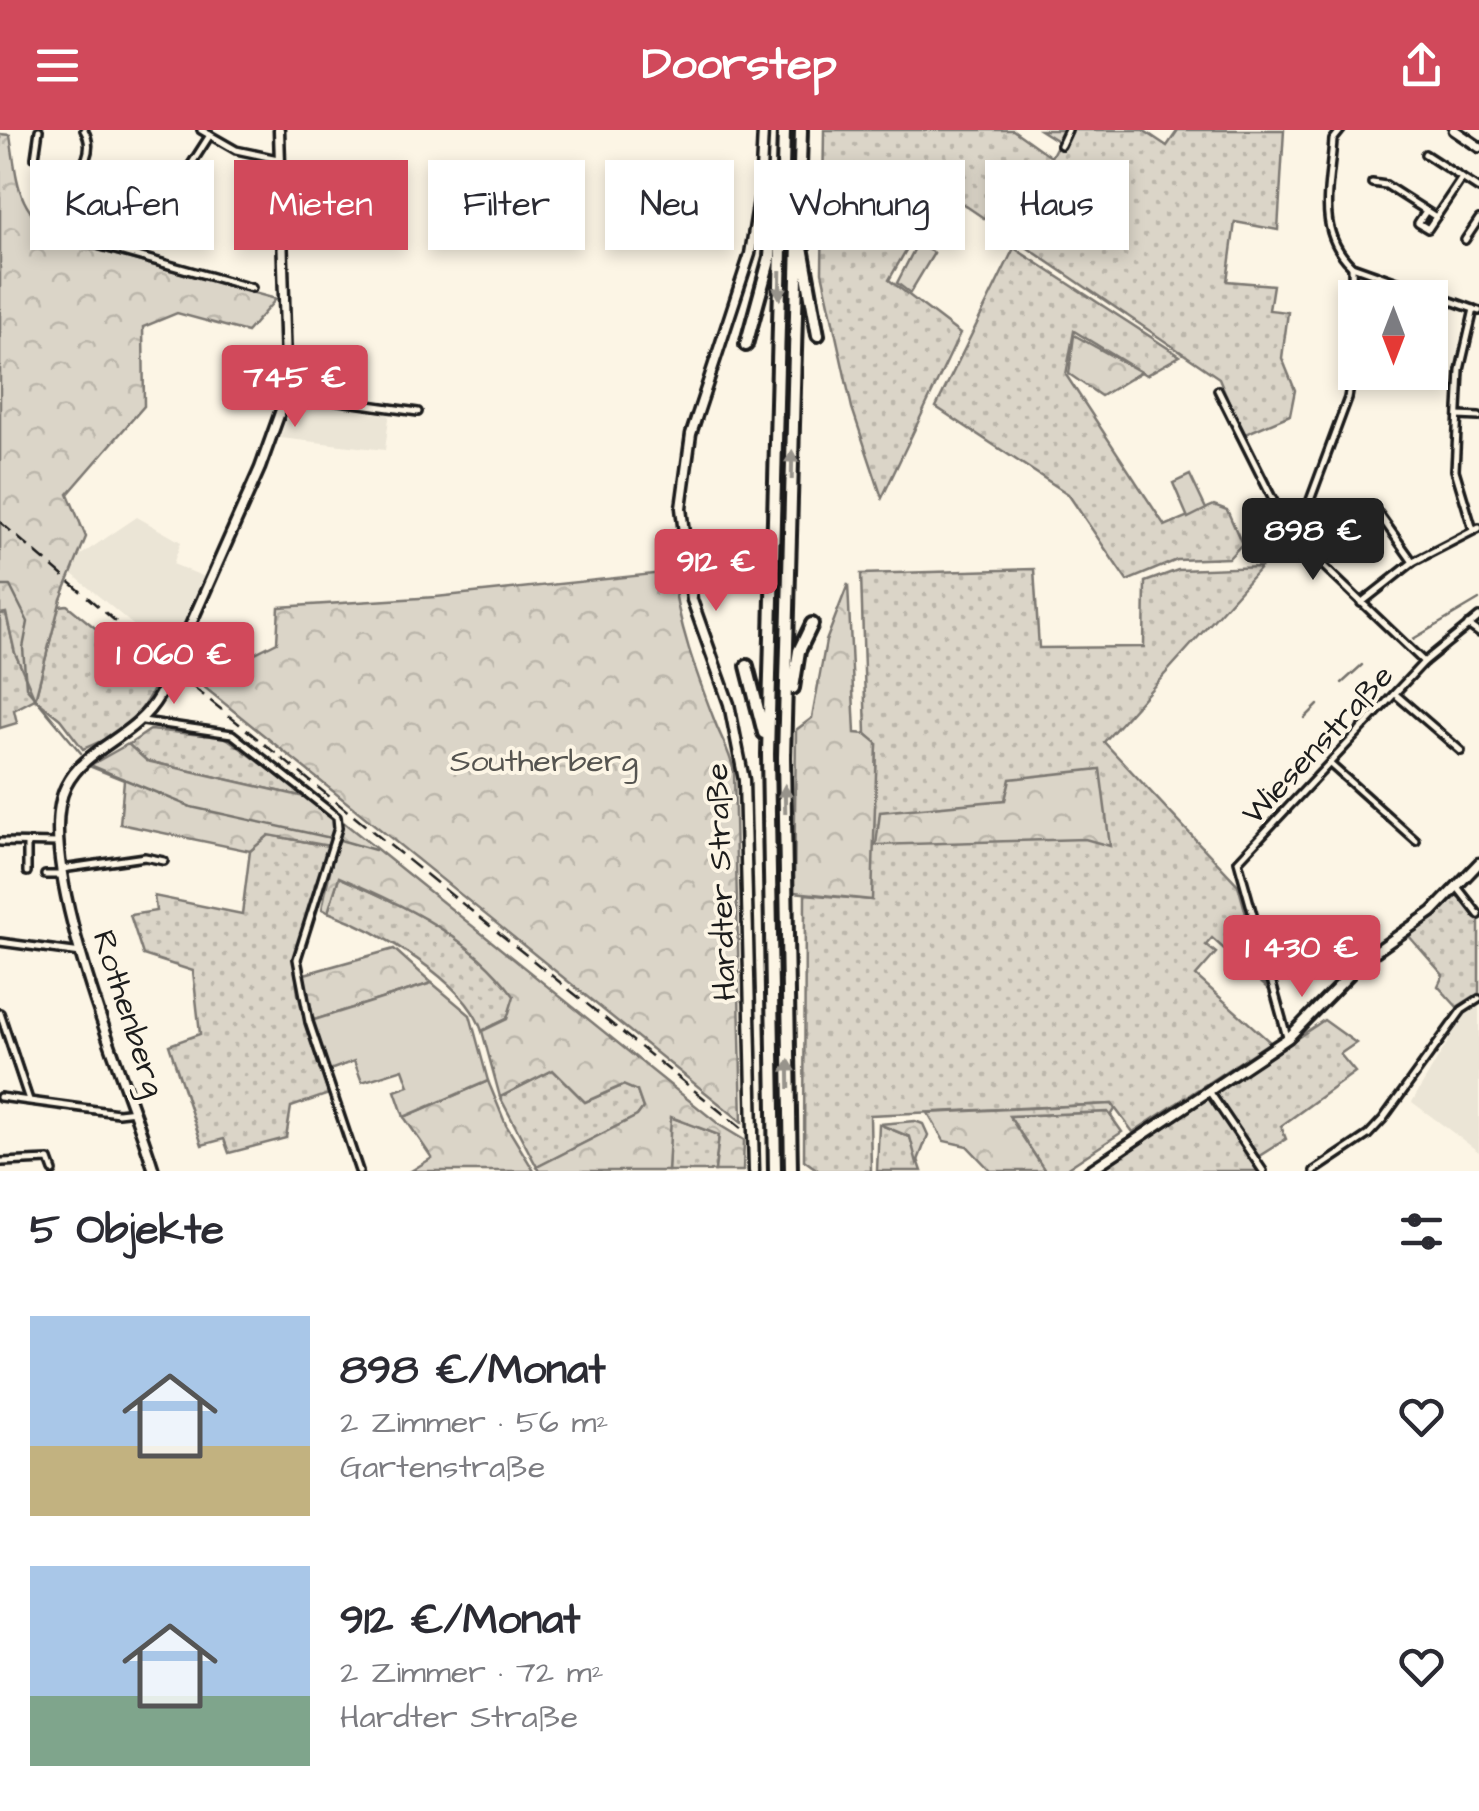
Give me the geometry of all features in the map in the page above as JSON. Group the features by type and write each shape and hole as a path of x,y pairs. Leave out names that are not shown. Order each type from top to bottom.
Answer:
{"highway":[{"path":"783,160 784,130"},
{"path":"800,160 801,130"},
{"path":"746,345 770,250"},
{"path":"776,1171 768,754 781,250"},
{"path":"791,1171 786,702 797,250"},
{"path":"804,250 818,335"},
{"path":"786,702 798,651 812,624"},
{"path":"747,666 768,754"}],"main road":[{"name":"Rothenberg","path":"278,160 279,130"},
{"name":"Hardter Straße","path":"754,1171 744,780 729,704 692,600 681,508 691,434 750,254 760,194 763,130"},
{"path":"1454,130 1479,146"},
{"name":"Rothenberg","path":"154,1171 82,953 62,872 60,802 72,776 97,752 143,721 170,672 260,468 282,408 286,365 282,250"},
{"path":"1089,1171 1288,1038 1365,960 1458,888 1479,862"}],"street":[{"path":"36,158 39,130"},
{"path":"84,130 90,142 88,157 55,208 62,235 252,288"},
{"path":"202,130 236,150 278,160"},
{"path":"1060,145 1068,130"},
{"path":"1341,130 1334,140 1327,220 1330,241 1352,266 1476,310 1463,344 1456,484 1476,529 1413,562 1361,604"},
{"path":"194,160 210,135"},
{"path":"1425,154 1479,189"},
{"path":"1426,211 1418,223 1428,230 1462,178"},
{"path":"1372,183 1386,185 1436,217"},
{"path":"1465,240 1479,219"},
{"path":"1296,539 1348,398 1354,364 1352,266"},
{"path":"1218,390 1281,520 1361,604 1424,662"},
{"path":"282,408 318,398 418,412"},
{"path":"1458,416 1479,417"},
{"path":"1379,514 1413,562"},
{"name":"Wiesenstraße","path":"1288,1038 1238,861 1424,662 1479,616"},
{"path":"1468,624 1479,633"},
{"path":"1395,694 1462,752"},
{"path":"143,721 232,734 337,817 338,828 298,959 309,1022 358,1171"},
{"path":"1330,764 1416,841"},
{"path":"0,842 59,843"},
{"path":"27,843 27,872"},
{"path":"44,875 146,857 164,861"},
{"path":"1458,888 1479,915"},
{"path":"0,942 82,953"},
{"path":"1314,1171 1368,1135 1462,1010 1479,999"},
{"path":"0,1013 30,1101"},
{"path":"1209,1091 1262,1171"},
{"path":"0,1097 118,1113 135,1111"},
{"path":"2,1162 49,1160 53,1171"}],"shaded area":[{"path":"318,402 390,410 385,450 280,438 288,413"},
{"path":"137,517 181,542 173,564 207,578 169,655 71,573 72,561"},
{"path":"1479,1005 1479,1152 1412,1102 1465,1013"}],"green space":[{"path":"824,130 1013,130 1051,157 1059,142 1040,130 1143,130 1167,146 1178,130 1284,130 1278,230 1235,222 1227,281 1273,285 1269,310 1288,312 1282,358 1295,390 1290,415 1243,435 1219,378 1031,250 1129,250 1129,160 985,160 985,219 965,205 965,160 824,160"},
{"path":"0,134 10,135 18,182 30,211 30,250 97,250 276,299 247,332 177,313 143,327 144,406 68,494 86,537 61,599 35,699 15,653 6,613 0,614"},
{"path":"822,250 906,250 889,280 960,334 882,498 852,408 822,272"},
{"path":"914,250 934,253 910,293 897,283"},
{"path":"1013,250 1017,250 1180,356 1146,375 1074,331 1066,375 1165,526 1214,505 1227,510 1242,544 1229,558 1177,560 1127,581 1068,494 936,407"},
{"path":"1074,335 1141,372 1101,396 1069,374"},
{"path":"1190,475 1206,509 1188,518 1173,483"},
{"path":"1261,567 1104,742 1238,885 1266,987 1212,938 1206,945 1216,953 1196,976 1270,1042 1133,1132 1112,1104 870,1115 871,1171 819,1171 804,1160 805,894 871,900 877,744 866,734 861,574 1034,569 1039,648 1144,647 1145,582 1178,570"},
{"name":"Southerberg","path":"672,572 689,648 734,772 742,1122 198,682 277,642 279,607 436,597"},
{"path":"848,584 855,733 866,734 877,743 872,900 794,892 796,730 812,718 826,641"},
{"path":"67,605 158,679 144,706 129,723 83,749 60,719 35,699 14,710 17,723 0,728 0,614 6,613 15,653 36,696 59,606"},
{"path":"150,730 225,737 309,798 147,761 128,745"},
{"path":"128,744 147,761 309,798 337,817 721,1126 744,1140 743,1171 715,1171 719,1135 671,1117 668,1171 540,1171 537,1167 637,1116 643,1108 637,1091 623,1085 585,1102 553,1070 500,1097 482,1031 507,1019 514,996 477,956 435,925 339,877 328,912 322,909 335,847 269,835 250,851 120,824 124,780 89,766"},
{"path":"1100,769 1110,846 1085,839 876,845 880,812 1005,800 1010,779"},
{"path":"269,835 329,846 294,959 298,994 329,1094 291,1107 286,1138 229,1153 224,1139 202,1145 169,1045 200,1034 193,971 143,955 130,915 156,911 154,896 242,914 250,851"},
{"path":"339,877 412,911 478,955 515,996 507,1019 482,1031 458,993 417,959 328,912"},
{"path":"1459,895 1479,921 1479,993 1457,1007 1438,986 1443,975 1408,935"},
{"path":"394,949 432,983 311,1021 301,975"},
{"path":"432,983 470,1015 488,1081 404,1117 395,1091 409,1086 403,1069 362,1082 354,1061 327,1071 311,1021"},
{"path":"1324,1020 1356,1043 1340,1054 1355,1072 1281,1126 1286,1139 1253,1160 1259,1171 1100,1171"},
{"path":"553,1070 585,1102 624,1085 637,1091 643,1108 637,1116 537,1167 500,1097"},
{"path":"488,1081 506,1125 534,1171 411,1171 432,1158 404,1117"},
{"path":"1112,1104 1115,1109 1111,1116 1108,1112 1009,1116 1045,1171 991,1171 967,1146 944,1141 928,1113"},
{"path":"1108,1112 1122,1132 1063,1171 1045,1171 1009,1116"},
{"path":"670,1117 719,1135 715,1171 668,1171"},
{"path":"879,1124 910,1137 922,1171 877,1171"},
{"path":"879,1124 923,1124 928,1135 917,1163 910,1137"}],"waterway":[{"path":"0,586 10,586 28,622 23,648 26,687 81,753"},
{"path":"1413,639 1479,600"},
{"path":"1342,683 1362,665"},
{"path":"1305,718 1318,705"},
{"path":"90,765 191,807 331,838"},
{"path":"340,840 375,850"}],"railway":[{"path":"0,522 171,669 741,1128"}]}
